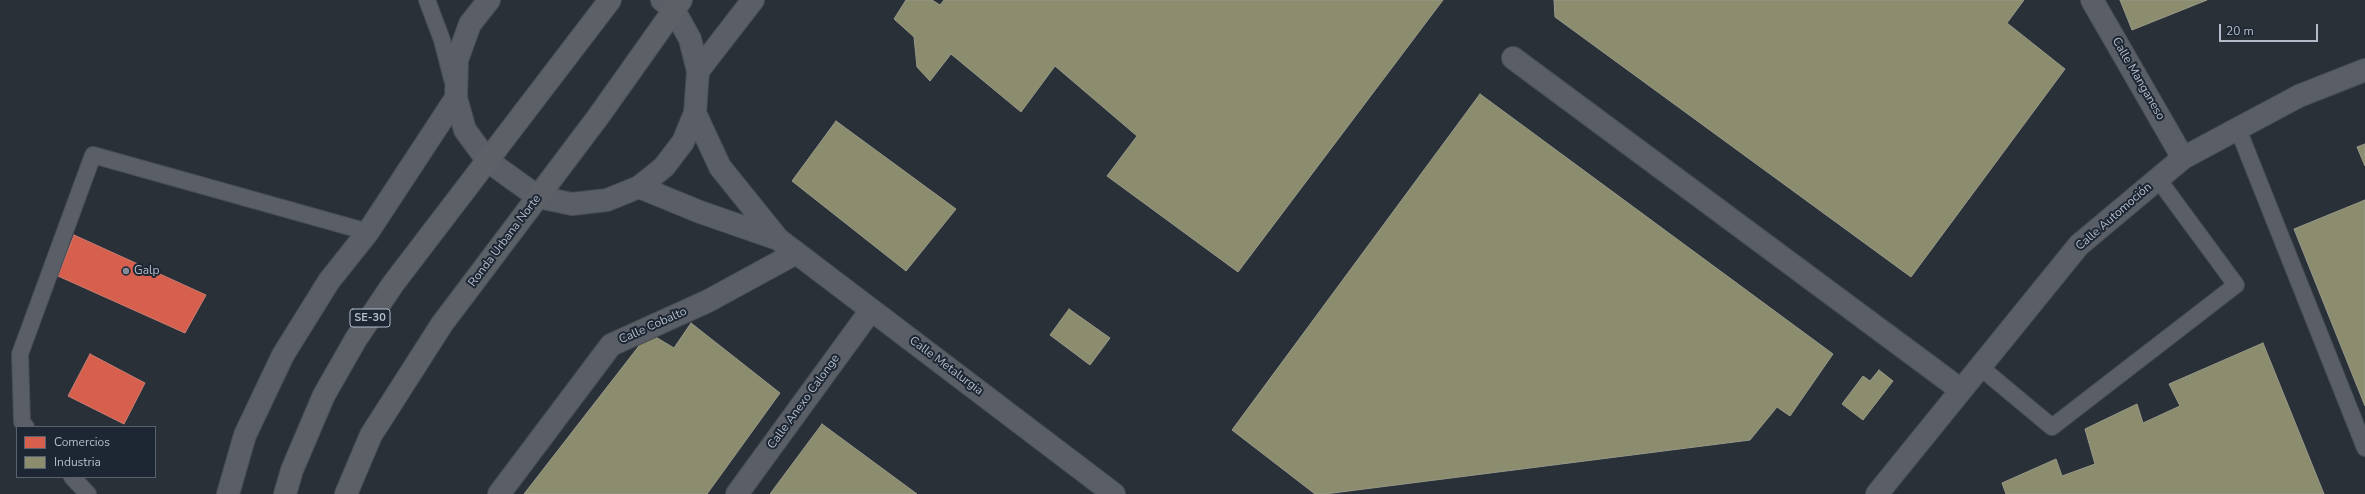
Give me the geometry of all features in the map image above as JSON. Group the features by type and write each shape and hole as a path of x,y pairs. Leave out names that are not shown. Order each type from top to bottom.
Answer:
{"main road":[{"name":"SE-30","path":"285,494 292,470 324,395 356,339 393,284 610,0"},
{"name":"Ronda Urbana Norte","path":"346,494 370,435 442,324 598,117 672,3"}],"street":[{"path":"488,0 470,24 458,60 456,98 465,130 488,161 538,197 572,204 607,200 639,187 664,168 683,142 695,113 698,71 690,39 672,3"},
{"path":"698,71 753,0"},
{"name":"Calle Manganeso","path":"2092,0 2131,64 2183,158"},
{"path":"1513,58 1961,390"},
{"name":"Calle Automoción","path":"1877,494 2079,245 2183,158 2299,96 2365,70"},
{"path":"228,494 245,435 283,355 329,281 368,232 456,98"},
{"path":"695,113 720,167 778,239"},
{"path":"639,187 700,212 778,239"},
{"name":"Calle Metalurgia","path":"778,239 1114,494"},
{"name":"Calle Cobalto","path":"499,494 611,345 708,301 796,253"},
{"name":"Calle Anexo Calonge","path":"736,494 872,310"}],"lane":[{"path":"427,0 442,40 456,98"},
{"path":"2238,129 2365,448"},
{"path":"25,426 22,422 20,354 93,155 368,232"},
{"path":"1980,367 2052,426 2236,285 2158,179"},
{"path":"73,478 88,494"}],"building: Comercios":[{"path":"74,235 206,295 185,333 58,276"},
{"path":"90,354 145,383 124,424 68,396"}],"building: Industria":[{"path":"906,0 932,0 940,5 944,0 1443,0 1238,272 1107,176 1137,136 1055,66 1021,112 951,54 930,81 917,67 914,37 894,19"},
{"path":"1554,0 2024,0 2007,23 2065,69 1911,277 1555,17"},
{"path":"2120,0 2207,0 2132,30"},
{"path":"1480,94 1833,354 1790,416 1777,407 1750,440 1325,494 1315,494 1232,430"},
{"path":"836,121 956,209 906,271 792,181"},
{"path":"2365,144 2365,166 2357,147"},
{"path":"2365,200 2365,406 2294,229"},
{"path":"1069,309 1110,338 1090,365 1050,335"},
{"path":"691,323 780,393 707,494 524,494 649,333 674,348"},
{"path":"2263,343 2324,494 2006,494 2002,483 2056,459 2062,476 2095,464 2085,429 2137,404 2143,423 2180,406 2169,384"},
{"path":"1879,370 1893,381 1863,420 1842,404 1863,376 1870,381"},
{"path":"822,424 917,494 770,494"}],"place":[{"name":"Galp","path":"126,271"}]}
